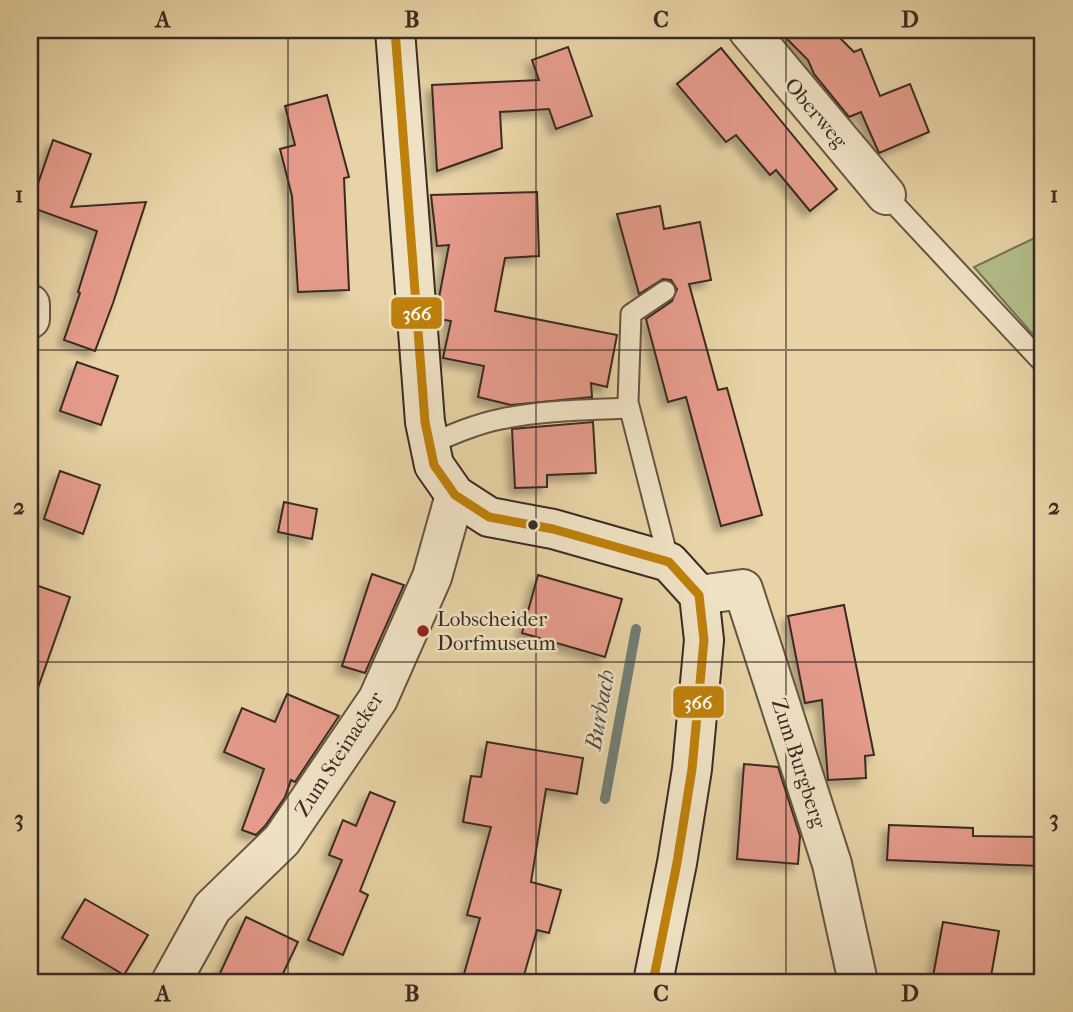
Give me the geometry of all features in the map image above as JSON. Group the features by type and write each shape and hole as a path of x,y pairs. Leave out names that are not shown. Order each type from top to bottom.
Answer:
{"street":[{"path":"395,30 425,422 434,465 455,495 489,517 553,529 669,562 699,595 704,639 692,769 677,863 653,982"},
{"name":"Oberweg","path":"748,30 886,195"},
{"path":"30,304 30,319"},
{"name":"Zum Steinacker","path":"171,982 212,908 282,840 378,699 432,578 455,495"},
{"name":"Zum Burgberg","path":"699,595 743,589 832,864 858,982"}],"lane":[{"path":"886,195 1043,363"},
{"path":"665,291 631,314 629,408 669,562"},
{"path":"430,444 456,432 500,419 552,411 629,408"}],"green space":[{"path":"1043,234 1043,346 974,267"}],"building":[{"path":"778,30 832,30 854,52 861,49 880,96 910,84 929,132 879,153 861,112 849,117 814,74 808,60"},
{"path":"568,47 592,116 556,129 549,109 500,112 502,148 437,171 432,85 539,80 532,60"},
{"path":"721,48 837,189 810,211 776,170 770,175 736,135 726,142 677,84"},
{"path":"327,95 349,177 344,178 349,290 298,292 292,196 280,149 295,145 285,106"},
{"path":"53,140 91,154 71,207 146,202 95,351 64,340 97,231 30,207"},
{"path":"537,192 539,256 505,258 495,311 617,335 607,387 591,383 592,397 511,405 478,397 484,366 443,358 451,321 439,319 438,303 449,245 437,246 431,195"},
{"path":"660,206 664,229 700,222 711,280 689,284 718,390 727,388 762,515 721,526 686,397 668,402 646,319 672,301 677,289 671,280 663,279 639,294 617,214"},
{"path":"77,362 118,376 101,425 60,411"},
{"path":"593,422 596,473 547,475 547,487 515,488 512,429"},
{"path":"60,471 100,485 83,534 44,519"},
{"path":"284,502 317,509 312,539 278,532"},
{"path":"372,574 404,585 365,673 342,666"},
{"path":"538,575 622,599 605,657 522,633"},
{"path":"30,583 70,597 34,699 30,698"},
{"path":"844,605 874,755 865,756 866,778 828,780 822,700 805,703 788,616"},
{"path":"287,694 339,716 295,782 291,780 285,797 256,835 242,830 264,769 224,752 242,708 275,722"},
{"path":"487,742 583,758 577,794 546,789 531,882 561,890 549,933 537,930 522,982 493,982 464,974 480,918 467,915 491,827 463,822 471,776 481,777"},
{"path":"744,764 778,767 800,836 798,864 737,859"},
{"path":"370,792 395,802 360,891 368,895 343,955 308,940 342,860 329,855 343,820 356,826"},
{"path":"889,825 973,828 973,836 1040,837 1039,866 887,860"},
{"path":"85,899 148,935 124,975 62,938"},
{"path":"246,917 298,942 279,982 216,982"},
{"path":"943,922 999,931 990,982 932,982"}],"waterway":[{"name":"Burbach","path":"605,799 636,629"}],"transit line":[{"name":"366","path":"395,30 425,422 434,465 455,495 489,517 553,529 669,562 699,595 704,640 692,769 677,863 653,982"}],"place":[{"name":"Lobscheider Dorfmuseum","path":"423,631"}]}
